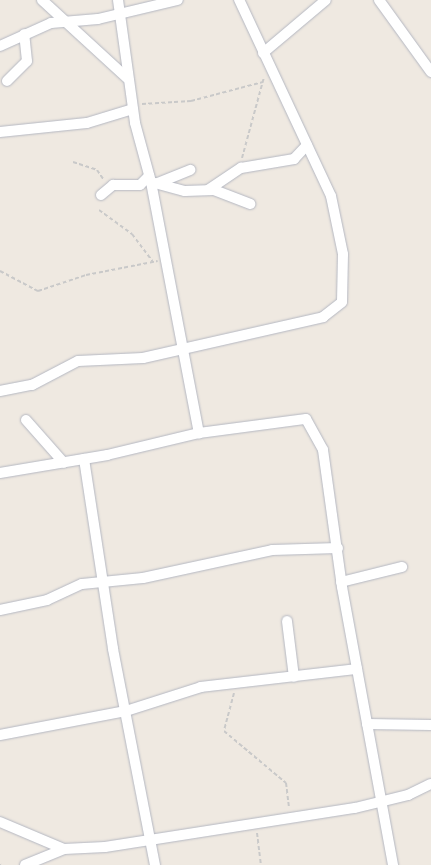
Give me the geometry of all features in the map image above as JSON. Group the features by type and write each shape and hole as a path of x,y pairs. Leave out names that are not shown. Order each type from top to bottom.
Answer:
{"street":[{"path":"42,0 68,23 78,38 127,78"},
{"path":"118,0 132,106 153,180 165,261 184,346 199,432"},
{"path":"0,46 51,23 68,23 178,0"},
{"path":"0,382 4,390 32,385 78,361 142,358 184,346 323,316 342,302 343,254 331,196 308,145 267,66 239,0"},
{"path":"263,53 326,0"},
{"path":"379,0 431,72"},
{"path":"7,81 27,61 24,34"},
{"path":"0,132 87,123 132,106"},
{"path":"208,190 241,168 294,159 308,145"},
{"path":"102,195 113,186 140,185 191,170"},
{"path":"153,180 185,191 208,190 250,204"},
{"path":"0,473 84,459 199,432 306,419 323,450 338,548 341,582 393,865"},
{"path":"26,420 64,463"},
{"path":"84,459 103,581 155,865"},
{"path":"0,610 103,581 143,578 272,550 338,548"},
{"path":"341,582 402,567"},
{"path":"287,620 294,677"},
{"path":"0,735 126,711 201,687 237,686 356,669"},
{"path":"367,724 431,725"},
{"path":"25,865 64,849 256,826 382,801 431,784"},
{"path":"0,822 64,849"}],"path":[{"path":"241,168 267,66"},
{"path":"132,106 191,101 263,82"},
{"path":"73,162 96,170 113,186"},
{"path":"99,210 132,234 152,261"},
{"path":"0,272 38,290 152,261 165,261"},
{"path":"237,686 224,730 286,784 291,802 288,819"},
{"path":"256,826 261,865"}]}
